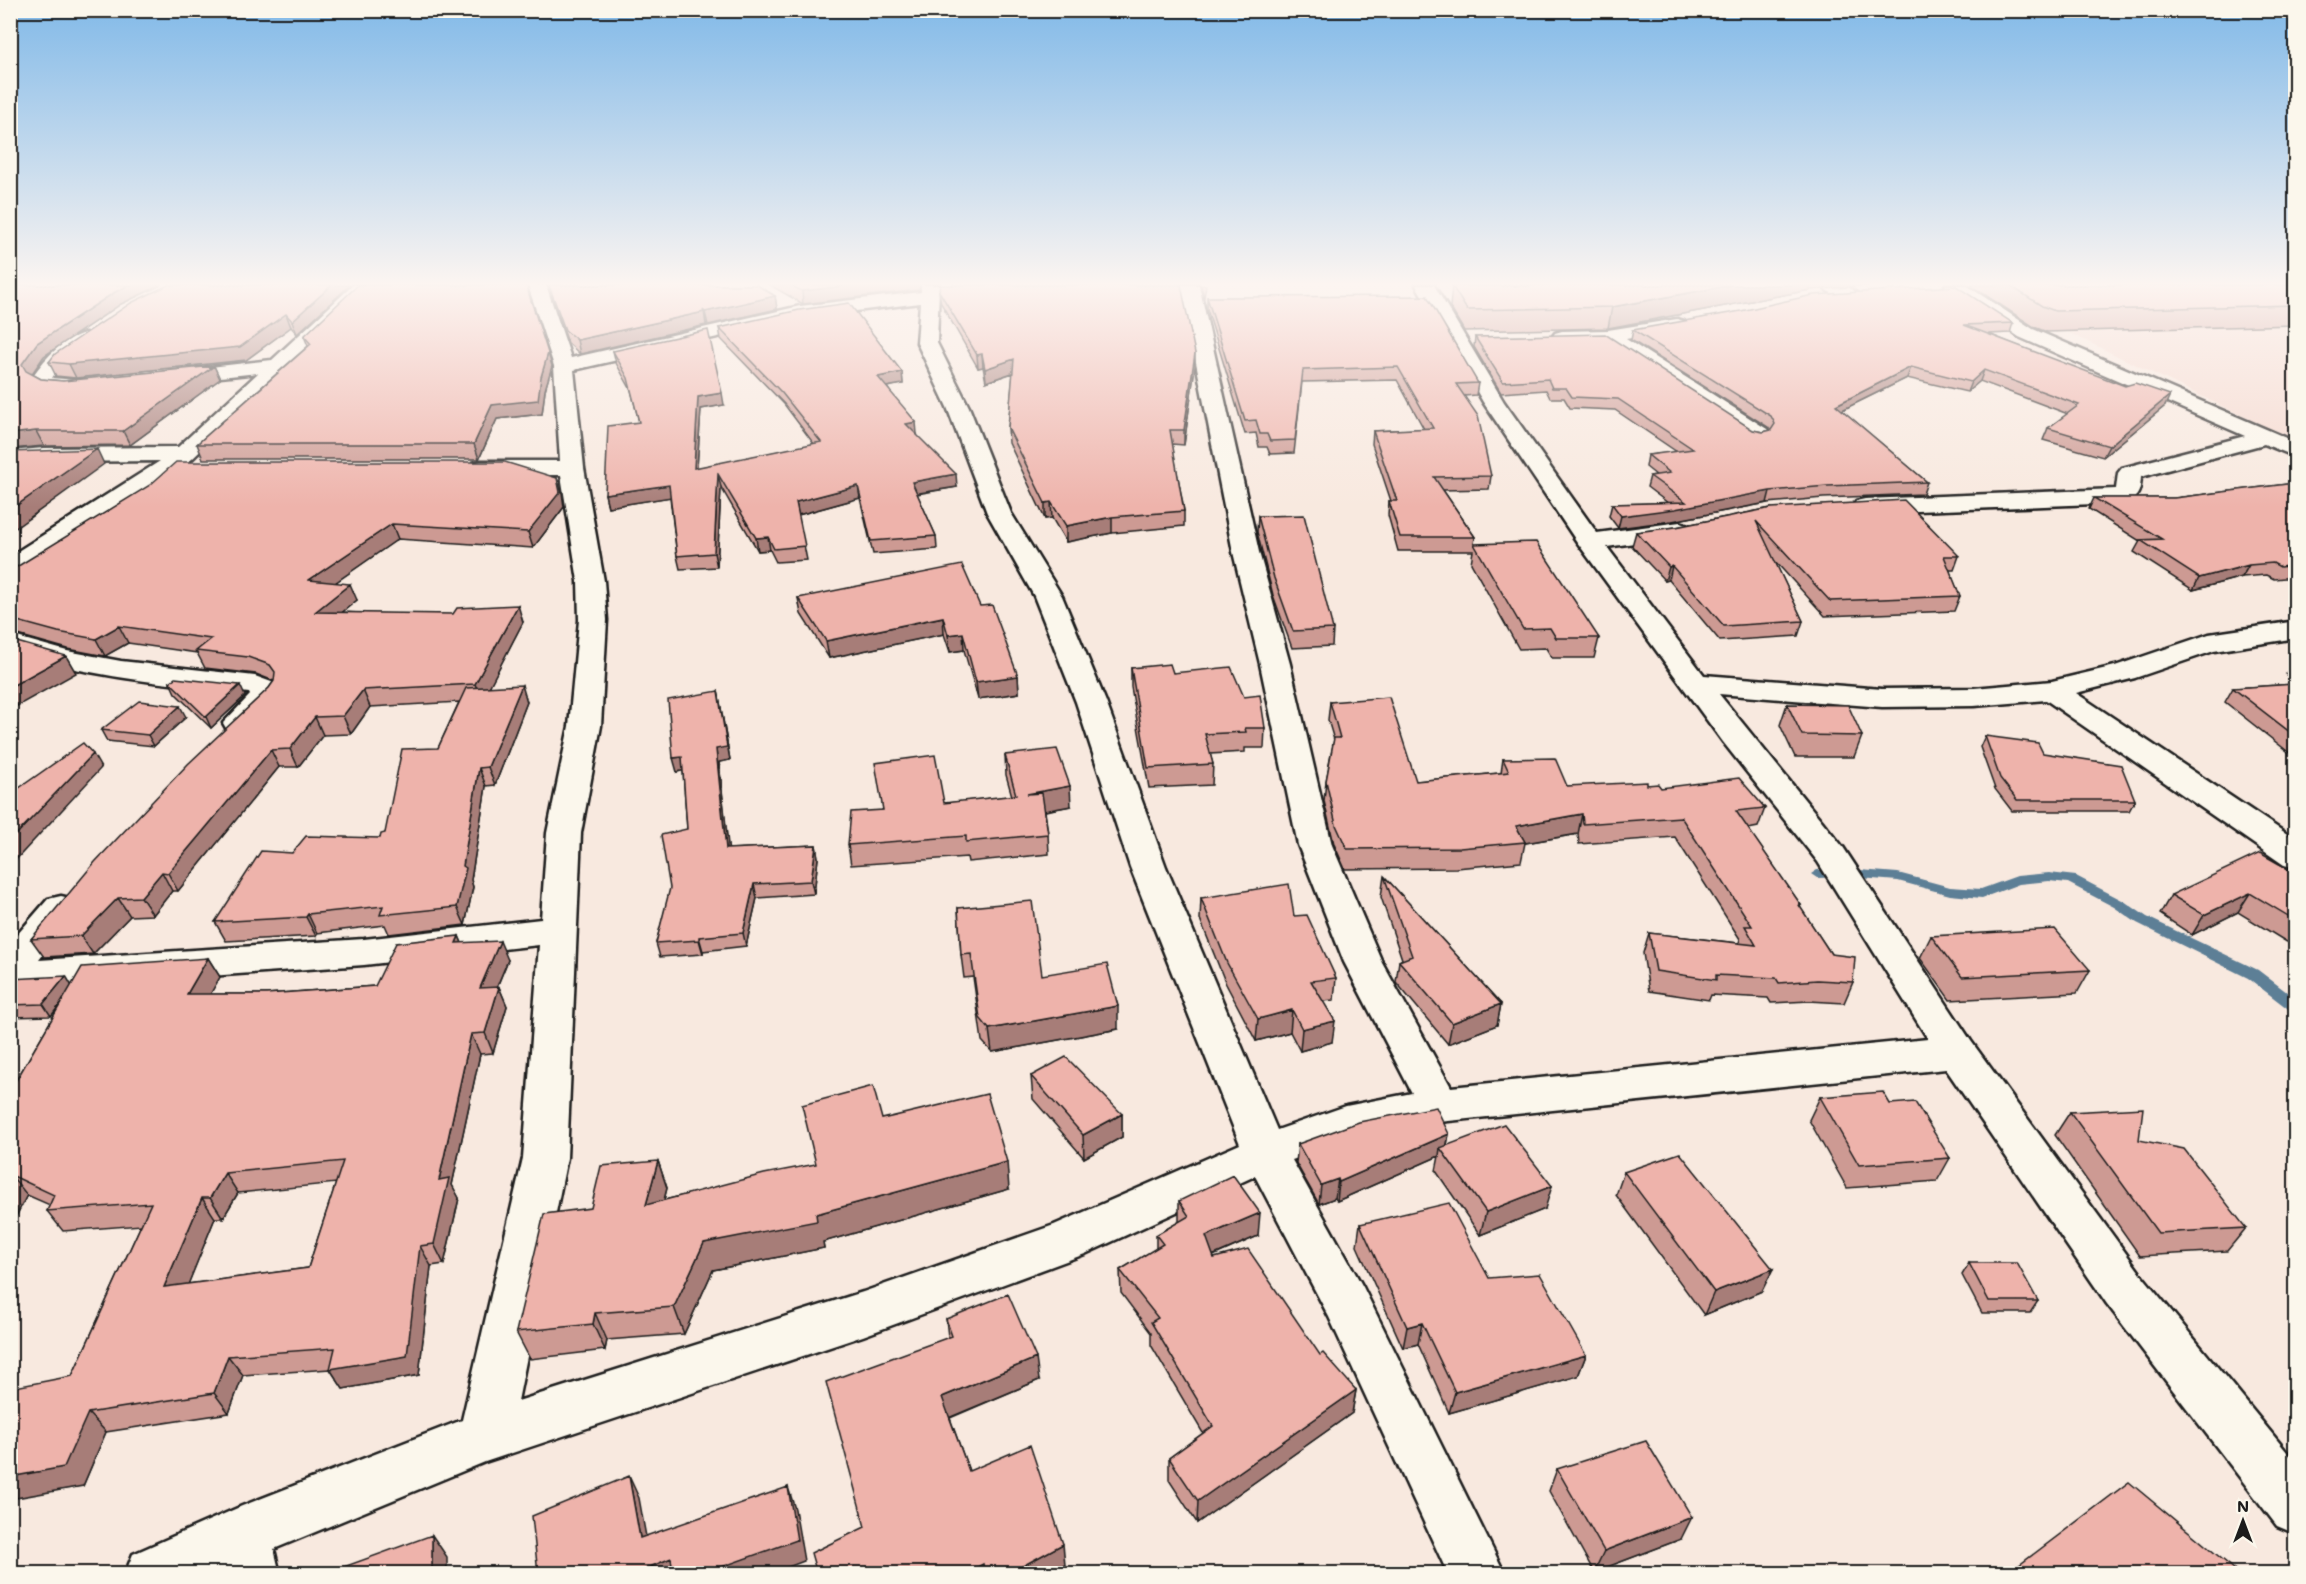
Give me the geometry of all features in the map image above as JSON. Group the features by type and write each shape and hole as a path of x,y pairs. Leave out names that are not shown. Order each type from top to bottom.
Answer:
{"street":[{"path":"56,359 41,379 46,384 62,386 100,384"},
{"path":"10,568 165,468 192,461 285,359"},
{"path":"484,1437 545,1158 564,833 585,726 593,620 591,581 572,468 562,359"},
{"path":"564,366 594,359"},
{"path":"935,359 958,407 999,513 1048,596 1091,702 1148,867 1265,1152 1346,1302 1477,1574"},
{"path":"1205,359 1245,552 1275,664 1315,845 1363,962 1439,1105"},
{"path":"1477,359 1494,402 1590,542 1695,683 1831,855 1957,1052 2124,1289 2295,1507"},
{"path":"1644,359 1760,434"},
{"path":"2086,359 2295,450"},
{"path":"160,378 279,365"},
{"path":"1846,506 2121,496 2128,493 2130,473 2267,437"},
{"path":"10,458 44,455 192,461"},
{"path":"456,468 572,468"},
{"path":"1590,542 1704,525"},
{"path":"1695,683 1882,698 1974,697 2052,690 2125,672 2209,643 2295,629"},
{"path":"10,644 121,670 255,685 266,690 265,698 217,743"},
{"path":"2052,690 2295,857"},
{"path":"10,969 77,888"},
{"path":"10,976 364,952 558,930"},
{"path":"153,1574 247,1554 484,1437 863,1314 1069,1240 1265,1152 1346,1123 1439,1105 1957,1052"}],"shaded area":[{"path":"2124,359 2295,359 2295,441"}],"building":[{"path":"10,359 26,359 22,364 26,371 41,379 63,381 214,366 123,431 36,431 10,434"},
{"path":"51,359 120,359 69,364 49,362"},
{"path":"294,359 546,359 538,400 492,405 474,444 197,444"},
{"path":"617,359 714,359 722,393 698,397 694,468 821,442 782,393 749,359 892,359 902,372 878,377 916,422 906,424 956,474 912,482 936,536 871,541 858,486 796,502 805,546 774,549 768,537 756,538 718,474 714,553 677,556 669,485 605,494 608,426 639,422 628,378"},
{"path":"983,359 1194,359 1184,430 1170,430 1184,511 1112,517 1066,526 1051,502 1045,503 1008,428 1014,359 985,369"},
{"path":"1226,359 1464,359 1478,383 1456,384 1478,416 1491,476 1434,477 1475,537 1400,537 1389,501 1397,501 1373,431 1433,428 1398,367 1303,370 1295,440 1270,441 1267,434 1260,434 1256,420 1245,421"},
{"path":"1489,359 1643,359 1753,430 1763,432 1771,430 1775,424 1771,416 1679,359 2054,359 2125,386 2135,383 2170,395 2109,446 2048,428 2079,405 1984,370 1971,382 1911,367 1836,405 1927,482 1770,491 1675,509 1621,516 1612,504 1686,502 1650,476 1670,473 1648,455 1693,449 1618,399 1572,397 1566,388 1552,388 1548,379 1503,382"},
{"path":"97,449 10,510 10,452"},
{"path":"176,462 505,462 557,478 560,492 528,532 392,524 309,580 350,584 315,612 453,614 457,608 518,605 475,684 363,690 343,716 315,717 290,749 271,750 168,873 162,872 141,897 118,898 81,936 31,939 95,862 188,764 274,681 275,672 270,665 248,657 196,651 211,639 119,626 96,639 10,619 10,571 150,485"},
{"path":"2295,483 2295,565 2280,567 2273,563 2249,565 2199,578 2140,540 2162,539 2094,498 2174,498"},
{"path":"1904,500 1959,556 1944,556 1960,596 1830,601 1756,521 1803,621 1724,626 1672,566 1669,567 1636,532 1676,527 1771,508"},
{"path":"1304,515 1333,629 1293,631 1274,578 1258,516"},
{"path":"1536,542 1599,638 1556,638 1550,628 1523,629 1474,544"},
{"path":"962,565 980,606 992,605 1018,676 976,682 963,633 948,635 943,617 826,641 798,598"},
{"path":"10,640 66,656 10,687"},
{"path":"1170,664 1173,673 1231,667 1244,697 1260,695 1265,728 1245,728 1246,732 1205,734 1213,764 1148,768 1131,668"},
{"path":"175,678 240,685 206,717 170,682"},
{"path":"2295,684 2295,736 2233,688"},
{"path":"522,685 488,767 479,768 463,866 466,868 457,907 380,915 383,906 308,914 306,917 215,922 261,851 292,853 306,836 380,838 381,834 385,833 402,749 438,748 466,688"},
{"path":"718,691 727,747 716,749 726,849 816,845 811,881 754,884 743,933 699,937 699,940 656,943 670,888 661,835 687,829 682,757 673,758 668,700"},
{"path":"1389,697 1416,781 1509,772 1503,759 1555,758 1567,786 1647,782 1647,785 1658,784 1661,788 1739,778 1765,808 1736,811 1801,905 1799,905 1831,954 1855,957 1853,982 1817,980 1779,983 1776,978 1716,975 1716,980 1656,971 1649,933 1756,945 1745,926 1752,926 1681,817 1583,824 1582,814 1516,826 1525,842 1460,848 1347,849 1336,825 1326,781 1334,738 1340,738 1330,702"},
{"path":"139,701 180,706 148,735 101,730"},
{"path":"1787,704 1848,705 1862,736 1802,735"},
{"path":"1985,736 2038,743 2043,753 2121,765 2135,800 2017,800 2000,778"},
{"path":"83,743 93,754 10,841 10,787 19,788"},
{"path":"1057,749 1070,786 1027,794 1042,793 1048,834 966,842 966,836 848,845 851,812 883,810 875,763 935,755 944,803 1016,795 1005,755"},
{"path":"2260,853 2295,873 2295,920 2250,893 2204,915 2171,895"},
{"path":"1384,876 1501,1004 1452,1023 1399,961 1412,956"},
{"path":"1289,884 1294,916 1307,915 1336,978 1311,981 1335,1021 1302,1029 1292,1010 1258,1019 1227,963 1201,898"},
{"path":"1032,901 1042,975 1107,964 1118,1006 989,1029 980,1018 971,954 961,955 958,908"},
{"path":"2055,929 2090,970 1962,977 1931,936"},
{"path":"459,936 456,943 500,941 480,988 499,987 485,1033 471,1034 439,1180 449,1178 434,1244 420,1246 407,1356 330,1369 335,1348 228,1356 214,1393 88,1413 64,1467 10,1477 10,1388 72,1376 151,1203 47,1211 54,1195 10,1176 10,1091 82,967 208,958 187,994 266,994 375,986 396,943","holes":["343,1161 308,1268 164,1287 202,1198 210,1198 225,1173"]},
{"path":"66,976 43,1004 10,1005 10,979"},
{"path":"1066,1057 1122,1114 1083,1135 1031,1076"},
{"path":"873,1086 882,1119 987,1094 1007,1162 816,1214 817,1221 704,1243 674,1307 595,1313 593,1324 516,1332 544,1214 591,1208 601,1166 658,1161 646,1205 764,1174 816,1164 802,1105"},
{"path":"1883,1092 1890,1104 1915,1102 1950,1158 1859,1165 1820,1097"},
{"path":"1436,1107 1449,1134 1339,1182 1338,1179 1321,1185 1298,1144 1359,1122"},
{"path":"2143,1108 2139,1140 2184,1149 2246,1228 2158,1233 2070,1112"},
{"path":"1504,1124 1552,1186 1486,1212 1440,1148"},
{"path":"1680,1153 1773,1269 1714,1292 1624,1172"},
{"path":"1233,1175 1260,1213 1206,1236 1214,1258 1248,1249 1320,1355 1323,1353 1356,1390 1198,1501 1169,1458 1213,1426 1151,1322 1158,1318 1120,1270 1163,1244 1156,1235 1189,1216 1179,1201"},
{"path":"1449,1203 1489,1278 1540,1274 1586,1355 1455,1392 1422,1323 1407,1327 1360,1224"},
{"path":"1969,1263 2017,1263 2038,1301 1989,1301"},
{"path":"1008,1294 1036,1358 942,1397 969,1471 1030,1445 1063,1544 1008,1574 985,1574 983,1564 965,1574 817,1574 811,1553 865,1527 826,1382 952,1336 946,1319"},
{"path":"1646,1441 1692,1517 1604,1551 1557,1469"},
{"path":"629,1476 640,1538 788,1487 797,1540 702,1574 673,1574 671,1558 633,1574 538,1574 532,1516"},
{"path":"2129,1482 2240,1574 2012,1574 2010,1572"},
{"path":"432,1535 432,1574 327,1574 327,1573"}],"waterway":[{"path":"1817,874 1847,873 1898,877 1950,891 1982,894 2017,880 2049,877 2071,879 2119,904 2142,920 2253,974 2296,1007"}]}
